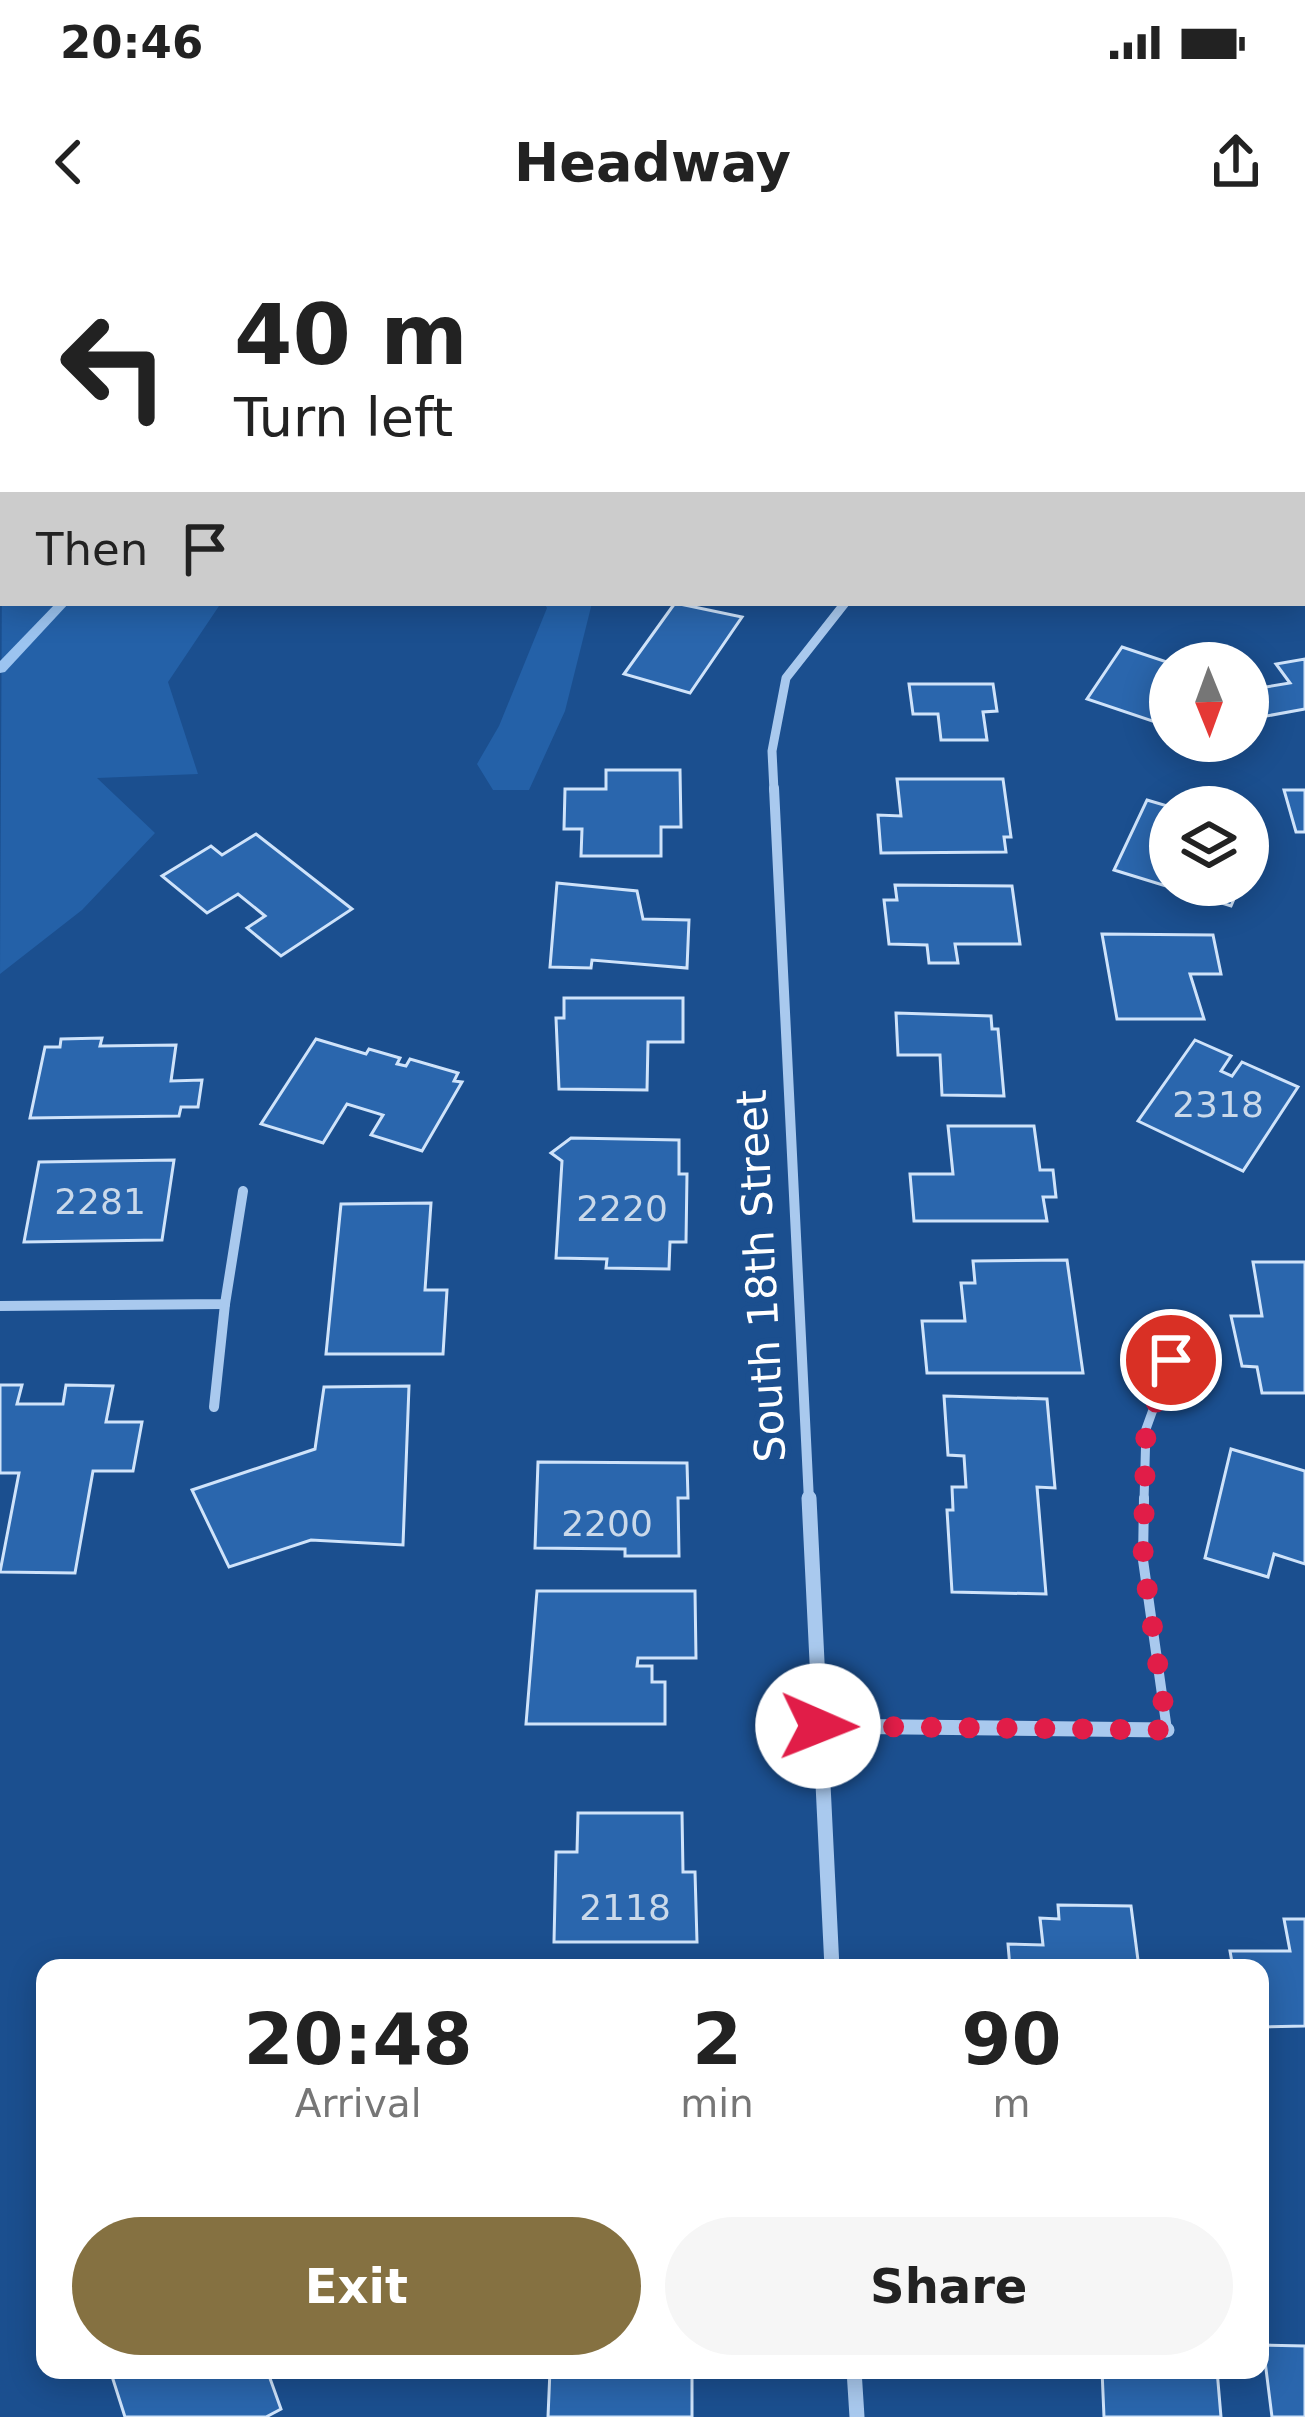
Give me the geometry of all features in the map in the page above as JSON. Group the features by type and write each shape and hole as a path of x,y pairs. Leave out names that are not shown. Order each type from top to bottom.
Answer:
{"street":[{"name":"South 18th Street","path":"831,1959 772,751 786,678 843,606"},
{"path":"214,1406 243,1191"},
{"path":"0,1306 225,1304"},
{"path":"818,1726 1167,1730"},
{"path":"855,2379 857,2417"}],"lane":[{"path":"1167,1730 1143,1559 1146,1430 1171,1360"}],"shaded area":[{"path":"2,606 219,606 168,682 198,774 97,778 155,833 82,910 0,974"},
{"path":"591,606 565,711 529,790 493,790 477,764 499,726 547,608"}],"building":[{"path":"673,606 742,617 690,693 624,674"},
{"path":"1122,647 1149,656 1149,720 1087,699"},
{"path":"1305,659 1305,709 1269,716 1269,686 1290,683 1276,664"},
{"path":"909,684 993,684 997,711 983,712 987,740 941,740 938,714 913,714"},
{"path":"606,770 680,770 681,827 661,827 661,856 581,856 582,829 564,829 565,789 606,789"},
{"path":"897,779 1003,779 1011,837 1004,837 1006,852 881,853 878,815 901,816"},
{"path":"1284,790 1305,790 1305,832 1296,832"},
{"path":"1147,800 1149,801 1149,881 1114,870"},
{"path":"256,834 352,909 281,956 247,928 265,916 238,894 207,913 162,876 211,846 222,855"},
{"path":"557,883 637,891 643,919 689,920 687,968 592,960 591,968 550,967"},
{"path":"895,885 1012,886 1020,944 955,944 958,963 929,963 927,945 889,944 884,900 897,900"},
{"path":"1102,934 1213,935 1221,974 1190,974 1204,1019 1117,1019"},
{"path":"564,998 683,998 683,1042 648,1042 647,1090 559,1089 556,1018 564,1018"},
{"path":"896,1013 991,1016 992,1029 998,1029 1004,1096 942,1095 940,1055 898,1055"},
{"path":"102,1038 100,1046 176,1045 171,1081 202,1080 198,1107 181,1107 179,1116 30,1118 45,1047 60,1047 61,1039"},
{"path":"316,1039 400,1058 397,1064 406,1066 410,1059 458,1073 454,1081 462,1082 422,1151 371,1135 383,1115 347,1104 323,1143 261,1124"},
{"path":"1195,1040 1231,1056 1221,1071 1232,1076 1242,1062 1298,1087 1243,1171 1138,1121"},
{"path":"948,1126 1034,1126 1040,1170 1053,1170 1056,1197 1043,1197 1047,1221 914,1221 910,1174 953,1174"},
{"path":"571,1138 679,1140 679,1174 687,1174 686,1242 670,1242 669,1269 606,1268 607,1259 556,1258 562,1161 551,1153"},
{"path":"174,1160 162,1240 24,1242 39,1162"},
{"path":"431,1203 425,1290 447,1290 443,1354 326,1354 341,1204"},
{"path":"1067,1260 1083,1373 927,1373 922,1321 965,1321 961,1283 975,1283 973,1261"},
{"path":"1253,1262 1305,1262 1305,1393 1262,1393 1257,1367 1242,1366 1231,1316 1262,1316"},
{"path":"0,1385 22,1385 17,1404 63,1404 66,1385 113,1386 106,1422 142,1422 133,1471 93,1471 75,1573 0,1572 19,1473 0,1473"},
{"path":"409,1386 403,1545 311,1540 229,1567 192,1490 315,1449 324,1387"},
{"path":"944,1396 1047,1399 1055,1488 1037,1487 1046,1594 952,1592 947,1510 953,1510 952,1487 966,1487 964,1456 948,1455"},
{"path":"1231,1449 1305,1471 1305,1564 1274,1554 1268,1577 1205,1558"},
{"path":"538,1462 687,1463 688,1498 678,1498 679,1556 625,1556 625,1549 535,1548"},
{"path":"537,1591 695,1591 696,1658 638,1658 637,1666 652,1666 652,1682 665,1682 665,1724 526,1724"},
{"path":"578,1813 682,1813 683,1872 695,1872 697,1942 554,1942 556,1852 577,1852"},
{"path":"1058,1905 1131,1906 1138,1959 1009,1959 1008,1944 1043,1945 1040,1918 1059,1919"},
{"path":"1284,1919 1305,1919 1305,2026 1269,2027 1269,1959 1231,1959 1230,1951 1290,1951"},
{"path":"1269,2345 1305,2346 1305,2417 1272,2417"},
{"path":"113,2379 270,2379 281,2409 266,2417 125,2417"},
{"path":"550,2379 692,2379 692,2417 548,2417"},
{"path":"1102,2379 1218,2379 1221,2417 1104,2417"}],"waterway":[{"path":"0,669 60,606"}],"route":[{"path":"818,1726 1167,1730 1143,1559 1146,1430 1171,1360"}]}
